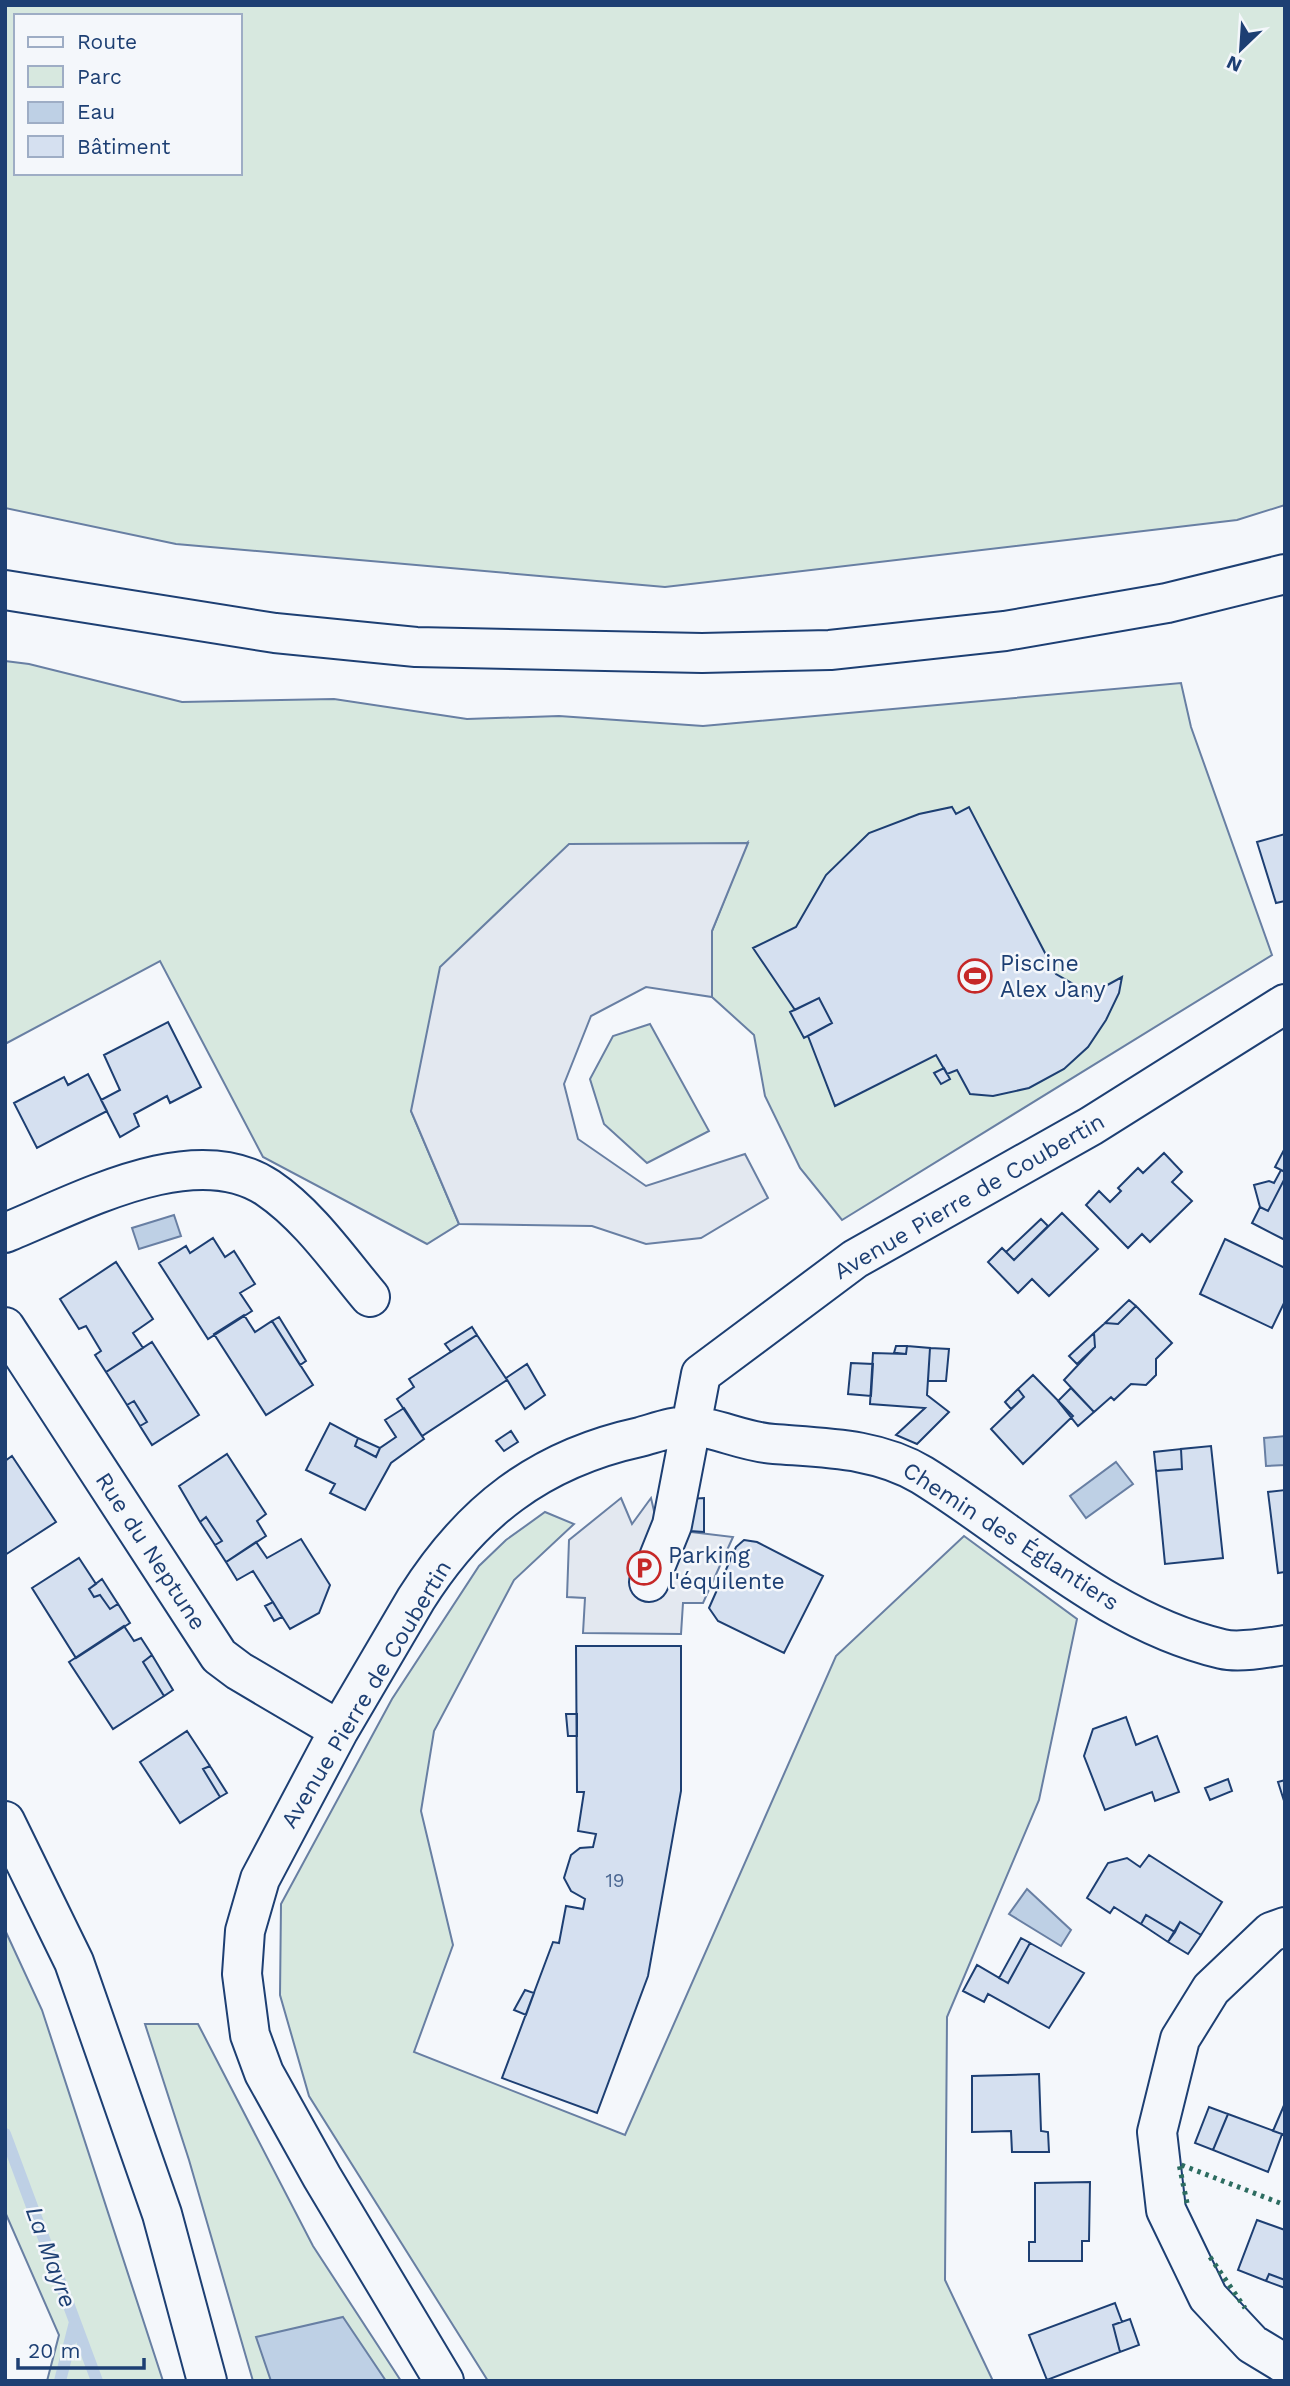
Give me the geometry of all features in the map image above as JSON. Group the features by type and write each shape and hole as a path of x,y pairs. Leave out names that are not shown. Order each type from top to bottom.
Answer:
{"street":[{"path":"5,590 275,633 416,648 702,653 830,650 1005,631 1167,603 1285,574"},
{"name":"Avenue Pierre de Coubertin","path":"444,2381 275,2093 250,2035 242,1974 250,1906 274,1850 340,1730 436,1569 482,1515 508,1493 575,1457 616,1442 690,1426 701,1374 844,1266 1091,1126 1285,1004"},
{"path":"5,1233 142,1178 200,1169 238,1173 268,1188 307,1224 370,1297"},
{"name":"Rue du Neptune","path":"5,1327 219,1656 239,1671 340,1730"},
{"path":"649,1582 672,1525 690,1426"},
{"name":"Chemin des Églantiers","path":"690,1426 747,1442 882,1456 921,1475 1097,1595 1166,1629 1224,1650 1285,1645"},
{"path":"5,1821 74,1962 162,2214 207,2381"},
{"path":"1285,1927 1271,1932 1261,1941 1211,1989 1198,2009 1180,2039 1157,2132 1166,2210 1208,2297 1252,2344 1285,2364"}],"green space":[{"path":"5,5 1285,5 1285,505 1237,520 665,587 176,544 5,508"},
{"path":"5,661 29,664 182,702 334,699 467,719 559,716 703,726 1181,683 1191,727 1272,955 842,1220 800,1168 765,1096 754,1035 712,997 712,931 747,843 411,1111 459,1224 427,1244 263,1157 160,961 5,1044"},
{"path":"650,1024 709,1131 647,1163 604,1124 590,1079 613,1036"},
{"path":"545,1512 574,1524 514,1580 434,1731 421,1811 453,1945 414,2052 625,2135 836,1656 964,1536 1077,1619 1039,1800 947,2017 945,2280 993,2381 488,2381 309,2096 280,1995 281,1904 392,1699 479,1566 506,1540"},
{"path":"5,1930 42,2010 163,2381 47,2381 59,2335 5,2212"},
{"path":"145,2024 198,2024 313,2246 401,2381 253,2381 189,2160"}],"shaded area":[{"path":"748,843 712,931 712,997 646,987 591,1016 564,1084 578,1139 646,1186 745,1154 768,1198 701,1238 646,1244 592,1226 459,1224 411,1111 440,967 569,844"},
{"name":"Parking l'équilente","path":"621,1498 632,1524 651,1498 658,1528 733,1537 703,1603 683,1603 681,1634 583,1633 585,1598 567,1597 569,1540"}],"water":[{"path":"174,1215 181,1236 139,1249 132,1228"},
{"path":"1285,1436 1285,1465 1266,1466 1264,1438"},
{"path":"1116,1462 1133,1484 1086,1518 1070,1496"},
{"path":"1027,1889 1071,1930 1061,1946 1009,1914"},
{"path":"343,2317 386,2381 271,2381 256,2337"}],"building":[{"name":"Piscine Alex Jany","path":"952,807 956,814 969,807 1056,974 1091,994 1122,977 1119,993 1106,1020 1088,1047 1064,1069 1029,1088 993,1096 970,1094 957,1070 947,1074 936,1055 835,1106 808,1036 832,1023 819,998 795,1010 753,948 796,927 826,875 869,833 919,814"},
{"path":"1285,834 1285,901 1276,903 1257,842"},
{"path":"819,998 832,1023 804,1038 790,1012"},
{"path":"168,1022 201,1087 170,1103 167,1096 134,1114 139,1126 120,1137 101,1100 120,1090 104,1055"},
{"path":"944,1068 950,1079 941,1084 934,1073"},
{"path":"88,1074 107,1111 37,1148 14,1103 64,1077 68,1085"},
{"path":"1285,1148 1285,1172 1275,1167"},
{"path":"1164,1153 1182,1172 1172,1182 1192,1201 1150,1242 1142,1234 1128,1248 1086,1205 1099,1191 1110,1202 1121,1191 1118,1188 1138,1168 1143,1173"},
{"path":"1281,1170 1285,1172 1285,1178 1268,1211 1260,1207 1254,1185 1269,1181 1274,1183"},
{"path":"1285,1178 1285,1240 1252,1223 1260,1207 1268,1211"},
{"path":"1062,1213 1098,1249 1049,1296 1032,1279 1018,1293 988,1262 1002,1248 1014,1260"},
{"path":"1041,1219 1048,1226 1014,1260 1006,1252"},
{"path":"213,1238 225,1257 234,1251 255,1284 240,1293 252,1311 208,1339 159,1263 186,1246 190,1253"},
{"path":"1225,1239 1285,1268 1285,1301 1272,1328 1200,1294"},
{"path":"116,1262 153,1319 133,1333 143,1348 106,1372 95,1355 101,1351 86,1326 79,1329 60,1299"},
{"path":"1129,1300 1136,1306 1118,1324 1105,1323"},
{"path":"1136,1306 1172,1343 1156,1359 1156,1375 1146,1385 1131,1384 1114,1400 1111,1397 1094,1412 1064,1380 1095,1347 1094,1333 1105,1323 1118,1324"},
{"path":"244,1315 255,1332 272,1321 313,1385 266,1415 214,1334"},
{"path":"279,1317 306,1361 300,1365 272,1321"},
{"path":"472,1327 477,1335 451,1352 445,1344"},
{"path":"1094,1333 1095,1347 1077,1364 1069,1356"},
{"path":"477,1335 507,1380 422,1436 397,1399 414,1387 409,1379"},
{"path":"152,1342 199,1415 152,1445 140,1426 147,1422 134,1401 127,1405 106,1372"},
{"path":"896,1346 907,1346 906,1354 894,1353"},
{"path":"907,1346 930,1348 927,1395 949,1412 917,1444 896,1435 925,1408 870,1404 873,1353 906,1354"},
{"path":"930,1348 949,1349 946,1381 928,1381"},
{"path":"851,1363 873,1364 871,1396 848,1394"},
{"path":"527,1364 545,1395 525,1409 506,1378"},
{"path":"1033,1375 1073,1416 1023,1464 991,1429 1024,1397 1018,1389"},
{"path":"1071,1388 1094,1412 1078,1426 1058,1401"},
{"path":"1018,1389 1024,1397 1011,1409 1005,1402"},
{"path":"134,1401 147,1422 140,1426 127,1405"},
{"path":"404,1408 424,1439 391,1463 365,1510 330,1493 335,1484 306,1470 330,1423 358,1438 355,1446 376,1457 380,1448 396,1437 385,1420"},
{"path":"511,1431 518,1442 504,1451 496,1441"},
{"path":"358,1438 380,1448 376,1457 355,1446"},
{"path":"1211,1446 1223,1558 1165,1564 1156,1471 1182,1469 1181,1449"},
{"path":"1181,1449 1182,1469 1156,1471 1154,1452"},
{"path":"227,1454 266,1514 257,1521 266,1536 226,1562 215,1545 222,1541 206,1517 200,1522 179,1486"},
{"path":"12,1456 56,1522 5,1555 5,1461"},
{"path":"1285,1490 1285,1572 1278,1573 1268,1492"},
{"path":"704,1498 704,1532 690,1531 689,1499"},
{"path":"206,1517 222,1541 215,1545 200,1522"},
{"path":"301,1539 330,1585 319,1613 290,1629 253,1571 237,1580 226,1562 256,1542 267,1558"},
{"path":"744,1540 757,1542 823,1576 784,1653 718,1621 709,1608 736,1547"},
{"path":"79,1558 96,1584 89,1589 94,1597 100,1595 110,1609 118,1604 130,1623 76,1658 32,1588"},
{"path":"102,1579 118,1604 110,1609 100,1595 94,1597 89,1589"},
{"path":"273,1602 282,1617 274,1621 265,1606"},
{"path":"124,1626 134,1641 141,1638 152,1655 143,1662 164,1696 113,1729 69,1662"},
{"path":"576,1646 681,1646 681,1791 648,1976 597,2113 502,2078 553,1942 559,1943 566,1906 583,1909 585,1899 571,1891 564,1878 571,1855 580,1848 593,1847 596,1834 578,1831 584,1792 577,1792"},
{"path":"152,1655 173,1690 164,1696 143,1662"},
{"path":"566,1714 577,1714 577,1736 568,1736"},
{"path":"1126,1717 1136,1745 1157,1736 1179,1792 1155,1801 1152,1792 1105,1810 1084,1756 1093,1729"},
{"path":"187,1731 210,1766 203,1769 220,1797 180,1823 140,1762"},
{"path":"210,1766 227,1793 220,1797 203,1769"},
{"path":"1228,1779 1232,1791 1210,1800 1205,1788"},
{"path":"1285,1780 1285,1804 1278,1782"},
{"path":"1149,1855 1222,1902 1201,1935 1180,1922 1175,1932 1146,1915 1141,1924 1114,1907 1110,1913 1087,1898 1108,1863 1127,1858 1140,1867"},
{"path":"1146,1915 1175,1932 1168,1942 1141,1924"},
{"path":"1180,1922 1201,1935 1188,1954 1168,1942"},
{"path":"1021,1938 1030,1943 1008,1983 999,1978"},
{"path":"1030,1943 1084,1973 1049,2028 988,1994 984,2002 963,1991 977,1965 1008,1983"},
{"path":"525,1990 534,1993 526,2015 514,2010"},
{"path":"1039,2074 1041,2131 1048,2132 1049,2152 1012,2152 1011,2131 972,2132 972,2076"},
{"path":"1285,2103 1285,2135 1273,2131"},
{"path":"1209,2107 1228,2114 1213,2150 1195,2143"},
{"path":"1228,2114 1282,2134 1268,2172 1213,2150"},
{"path":"1090,2182 1089,2241 1082,2241 1082,2261 1029,2261 1029,2242 1035,2242 1035,2183"},
{"path":"1257,2220 1285,2230 1285,2280 1269,2274 1266,2281 1238,2270"},
{"path":"1269,2274 1285,2280 1285,2288 1266,2281"},
{"path":"1115,2303 1122,2322 1113,2325 1120,2352 1047,2380 1029,2335"},
{"path":"1130,2319 1139,2345 1120,2352 1113,2325"}],"waterway":[{"name":"La Mayre","path":"5,2134 97,2381"},
{"path":"60,2381 75,2322"}],"hedge":[{"path":"1187,2203 1179,2164 1285,2205"},
{"path":"1210,2257 1245,2308"}],"place":[{"name":"Piscine Alex Jany","path":"975,976"},
{"name":"Parking l'équilente","path":"644,1568"}]}
